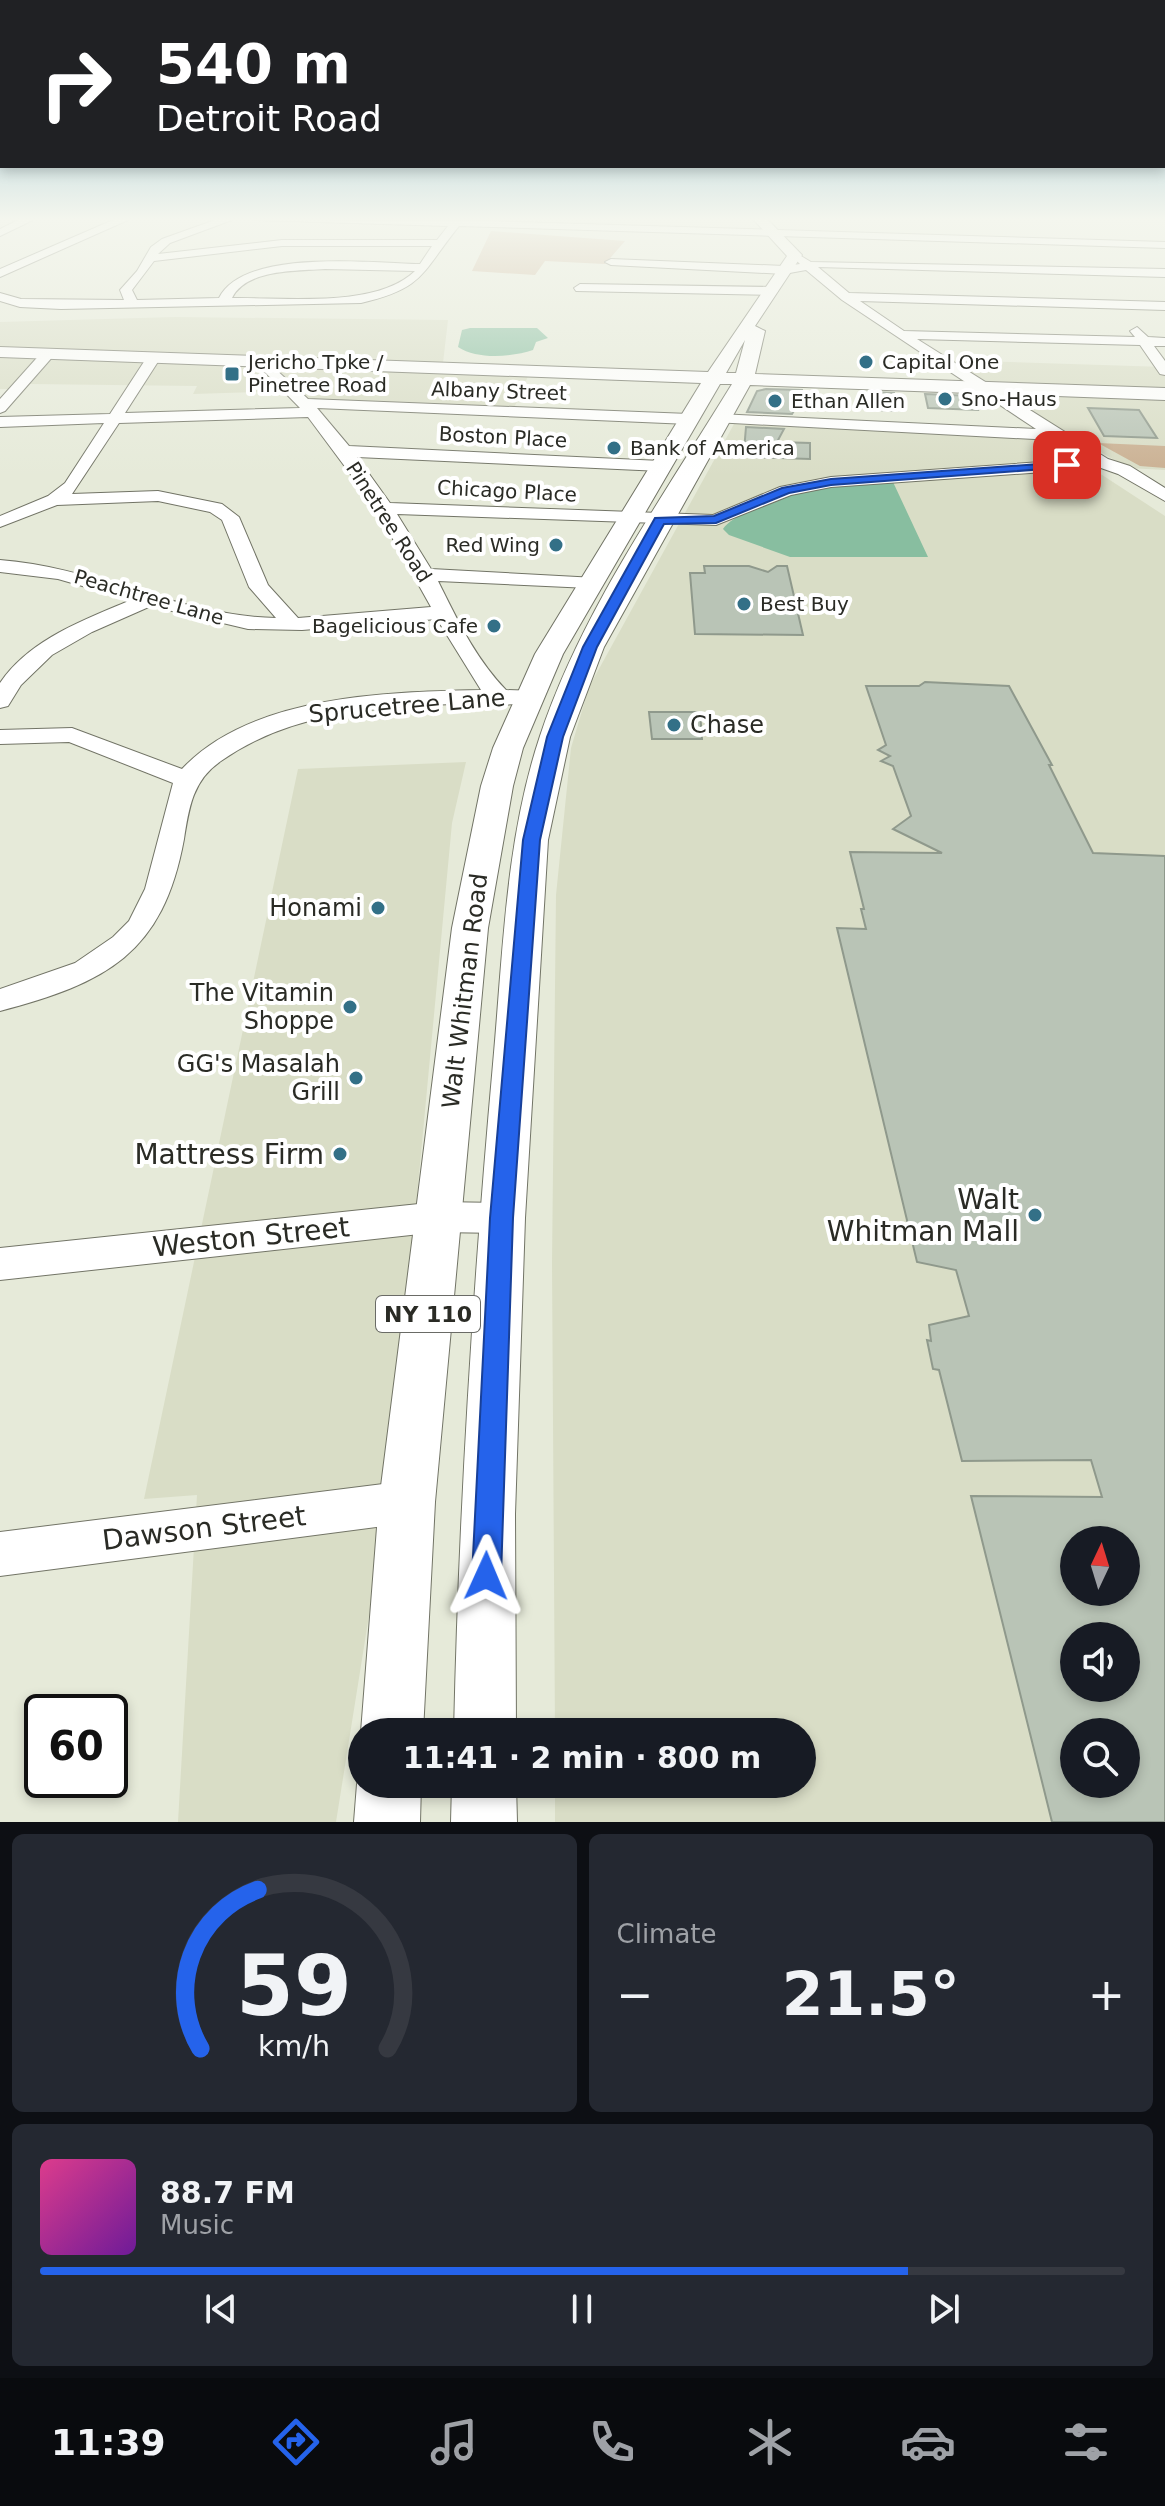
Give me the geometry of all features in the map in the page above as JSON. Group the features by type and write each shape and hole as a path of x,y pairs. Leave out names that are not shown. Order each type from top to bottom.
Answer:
{"main road":[{"name":"Walt Whitman Road","path":"393,1718 407,1502 474,902 514,697 549,654 589,582 716,378 744,327 763,305"},
{"name":"Walt Whitman Road","path":"485,1718 487,1514 502,1218 531,840 544,777 569,699 590,647 660,520 744,379 757,327 755,318"},
{"path":"0,352 1165,394"},
{"path":"549,654 549,685 569,699"},
{"path":"514,697 552,703 544,777"},
{"path":"387,1822 388,1798"},
{"path":"484,1798 484,1822"}],"street":[{"path":"858,305 979,387 1102,463 1124,470 1165,496"},
{"path":"1118,305 1165,371"},
{"path":"902,335 1165,342"},
{"path":"0,408 48,354"},
{"path":"2,545 81,474 154,357"},
{"name":"Pinetree Road","path":"261,360 310,408 385,508 483,678 514,697"},
{"name":"Albany Street","path":"0,422 115,420 310,408 689,419"},
{"path":"719,419 1058,435"},
{"name":"Boston Place","path":"343,451 661,466"},
{"path":"1102,463 1107,471 1165,508"},
{"name":"Chicago Place","path":"385,508 716,520 786,491 831,482 1102,463"},
{"path":"54,500 158,496 216,508 230,517 259,587 292,623"},
{"name":"Peachtree Lane","path":"2,545 53,570 226,621 292,623 443,612"},
{"path":"424,574 589,582"},
{"path":"0,701 18,670 35,655 148,600"},
{"name":"Sprucetree Lane","path":"187,780 231,742 289,717 377,705 514,697"},
{"path":"0,737 72,735 187,780 160,882 150,909 132,934 107,956 72,977 0,1000"},
{"name":"Weston Street","path":"0,1264 438,1217 502,1218"},
{"name":"Dawson Street","path":"0,1554 407,1502"}],"shaded area":[{"path":"175,317 448,320 443,363 529,374 514,408 299,400 288,391 193,394 197,386 29,384 23,389 0,389 0,322"},
{"path":"537,328 548,338 536,342 533,350 505,356 485,356 458,347 462,330"},
{"path":"948,360 1165,367 1165,389 986,381"},
{"path":"1010,394 1165,399 1165,470 1128,468 1008,398"},
{"path":"734,424 1047,439 1165,516 1165,1822 555,1822 555,1798 816,1798 816,1718 555,1718 552,1263 556,895 571,748 589,687"},
{"path":"1098,443 1165,446 1165,468 1140,466"},
{"path":"893,482 928,557 790,557 729,535 723,529 748,511 797,491 816,486"},
{"path":"466,762 452,823 390,1484 353,1718 348,1718 348,1747 336,1822 178,1822 197,1495 144,1499 298,769"}],"building":[{"name":"Ethan Allen","path":"802,390 802,407 797,406 792,414 747,412 757,391"},
{"path":"872,392 894,393 896,411 875,410"},
{"name":"Sno-Haus","path":"925,394 974,396 978,410 928,408"},
{"path":"1088,408 1139,410 1157,438 1104,436"},
{"path":"746,427 784,429 777,442 810,443 810,459 749,457 750,451 744,451"},
{"name":"Best Buy","path":"704,566 749,566 768,572 777,566 787,566 803,635 695,634 690,573 705,573"},
{"name":"Walt Whitman Mall","path":"925,682 1009,686 1052,765 1049,765 1093,853 1165,856 1165,1822 1052,1822 971,1496 1102,1497 1091,1460 962,1461 939,1370 933,1369 927,1340 931,1341 929,1325 969,1316 956,1270 917,1262 837,928 866,929 850,852 942,853 893,829 911,816 893,766 881,761 890,756 878,750 886,745 866,686 919,686"},
{"name":"Chase","path":"649,712 700,712 702,739 652,739"}],"place":[{"name":"Capital One","path":"866,362"},
{"name":"Jericho Tpke / Pinetree Road","path":"232,374"},
{"name":"Sno-Haus","path":"945,399"},
{"name":"Ethan Allen","path":"775,401"},
{"name":"Bank of America","path":"614,448"},
{"name":"Red Wing","path":"556,545"},
{"name":"Best Buy","path":"744,604"},
{"name":"Bagelicious Cafe","path":"494,626"},
{"name":"Chase","path":"674,725"},
{"name":"Honami","path":"378,908"},
{"name":"The Vitamin Shoppe","path":"350,1007"},
{"name":"GG's Masalah Grill","path":"356,1078"},
{"name":"Mattress Firm","path":"340,1154"},
{"name":"Walt Whitman Mall","path":"1035,1215"}],"route":[{"path":"486,1576 502,1218 531,840 555,737 590,647 660,520 716,520 786,491 831,482 1067,465"}]}
